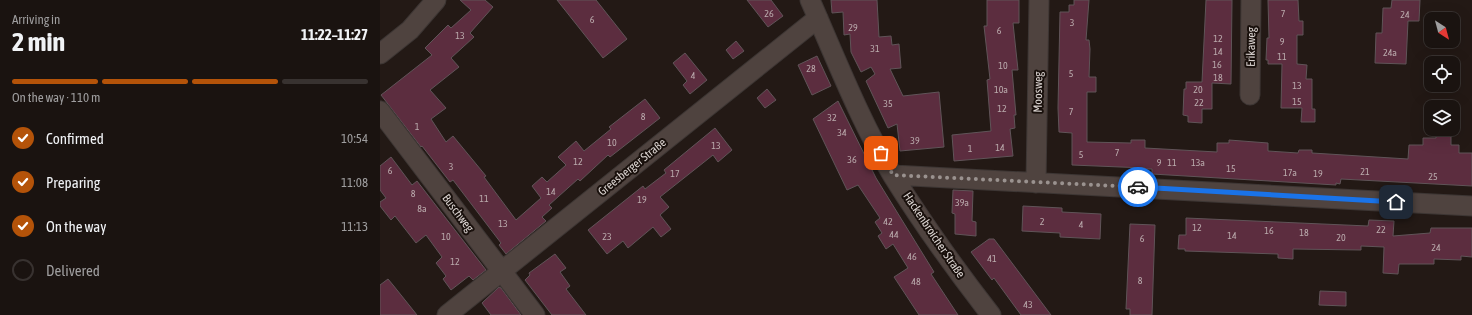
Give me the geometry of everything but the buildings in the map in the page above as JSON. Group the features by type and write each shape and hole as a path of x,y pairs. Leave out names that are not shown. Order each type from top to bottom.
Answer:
{"street":[{"path":"380,54 410,30 436,0"},
{"name":"Hackenbroicher Straße","path":"810,0 869,131 893,175 952,264 991,315"},
{"name":"Moosweg","path":"1036,183 1039,0"},
{"name":"Erikaweg","path":"1250,94 1251,0"},
{"name":"Greesberger Straße","path":"447,315 818,18"},
{"name":"Buschweg","path":"380,111 535,315"},
{"path":"893,175 1472,206"}],"way so far":[{"path":"881,153 893,175 1138,187"}],"route":[{"path":"1138,187 1396,202"}]}
